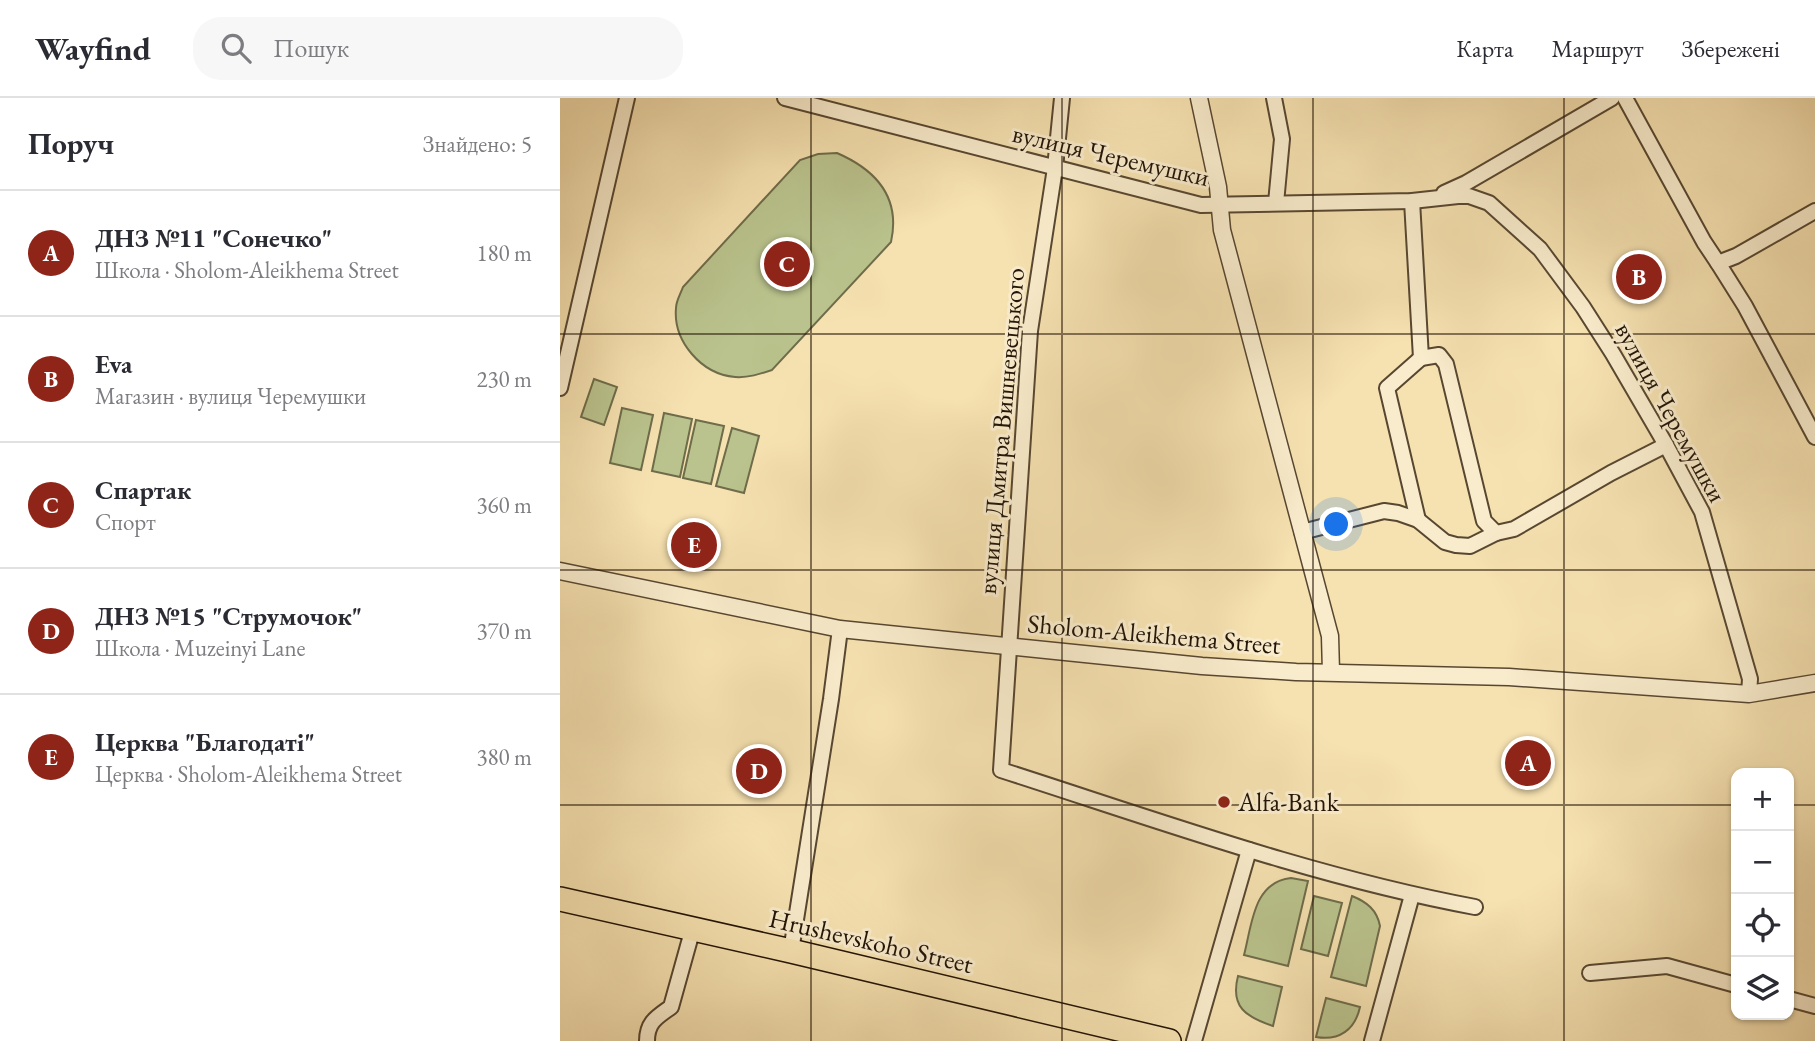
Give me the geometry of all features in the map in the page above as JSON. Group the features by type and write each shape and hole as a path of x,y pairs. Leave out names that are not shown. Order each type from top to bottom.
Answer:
{"highway":[{"name":"Hrushevskoho Street","path":"560,899 1169,1041"}],"street":[{"path":"560,388 627,98"},
{"name":"вулиця Черемушки","path":"785,98 1201,205 1412,201 1432,197 1469,196 1489,203 1540,249 1613,354 1702,512 1750,680 1749,694"},
{"name":"вулиця Дмитра Вишневецького","path":"1062,98 1055,168 1030,331 1001,770 1249,850"},
{"path":"1199,98 1217,187 1222,230 1330,636 1331,673"},
{"path":"1274,98 1282,139 1276,203"},
{"name":"вулиця Черемушки","path":"1432,197 1475,178 1612,98"},
{"path":"1625,98 1704,242 1745,306 1815,437"},
{"path":"1412,201 1421,358"},
{"path":"1718,263 1815,211"},
{"path":"1418,520 1387,388 1421,358 1439,355 1446,364 1484,521 1496,533"},
{"path":"1302,532 1384,512 1398,513 1418,520 1445,542 1470,546 1496,533 1514,529 1666,445"},
{"name":"Sholom-Aleikhema Street","path":"560,571 840,629 1202,666 1331,673 1509,677 1749,694 1815,683"},
{"path":"791,951 840,629"},
{"path":"1194,1041 1249,850 1412,895 1475,907"},
{"path":"1372,1041 1412,895"},
{"path":"647,1041 650,1024 671,1007 693,928"},
{"path":"1590,973 1667,966 1731,984"},
{"path":"1794,1000 1815,1006"}],"green space":[{"path":"837,153 863,168 882,187 892,212 891,242 772,370 735,377 711,370 692,354 679,332 676,305 683,287 800,160 818,154"},
{"path":"594,379 617,387 604,425 581,417"},
{"path":"622,408 653,415 641,470 610,463"},
{"path":"664,413 692,419 680,477 652,471"},
{"path":"696,420 724,426 711,484 683,478"},
{"path":"732,428 759,436 744,493 716,486"},
{"path":"1291,878 1308,881 1288,966 1244,955 1252,919 1262,896 1278,881"},
{"path":"1314,896 1342,903 1328,956 1301,949"},
{"path":"1352,896 1370,907 1380,926 1366,986 1331,977"},
{"path":"1238,976 1282,987 1273,1026 1255,1019 1242,1009 1236,996"},
{"path":"1326,998 1360,1007 1358,1015 1345,1032 1332,1037 1316,1037"}],"place":[{"name":"Спартак","path":"787,264"},
{"name":"Eva","path":"1639,277"},
{"name":"Церква \"Благодаті\"","path":"694,545"},
{"name":"ДНЗ №11 \"Сонечко\"","path":"1528,763"},
{"name":"ДНЗ №15 \"Струмочок\"","path":"759,771"},
{"name":"Alfa-Bank","path":"1224,802"}]}
